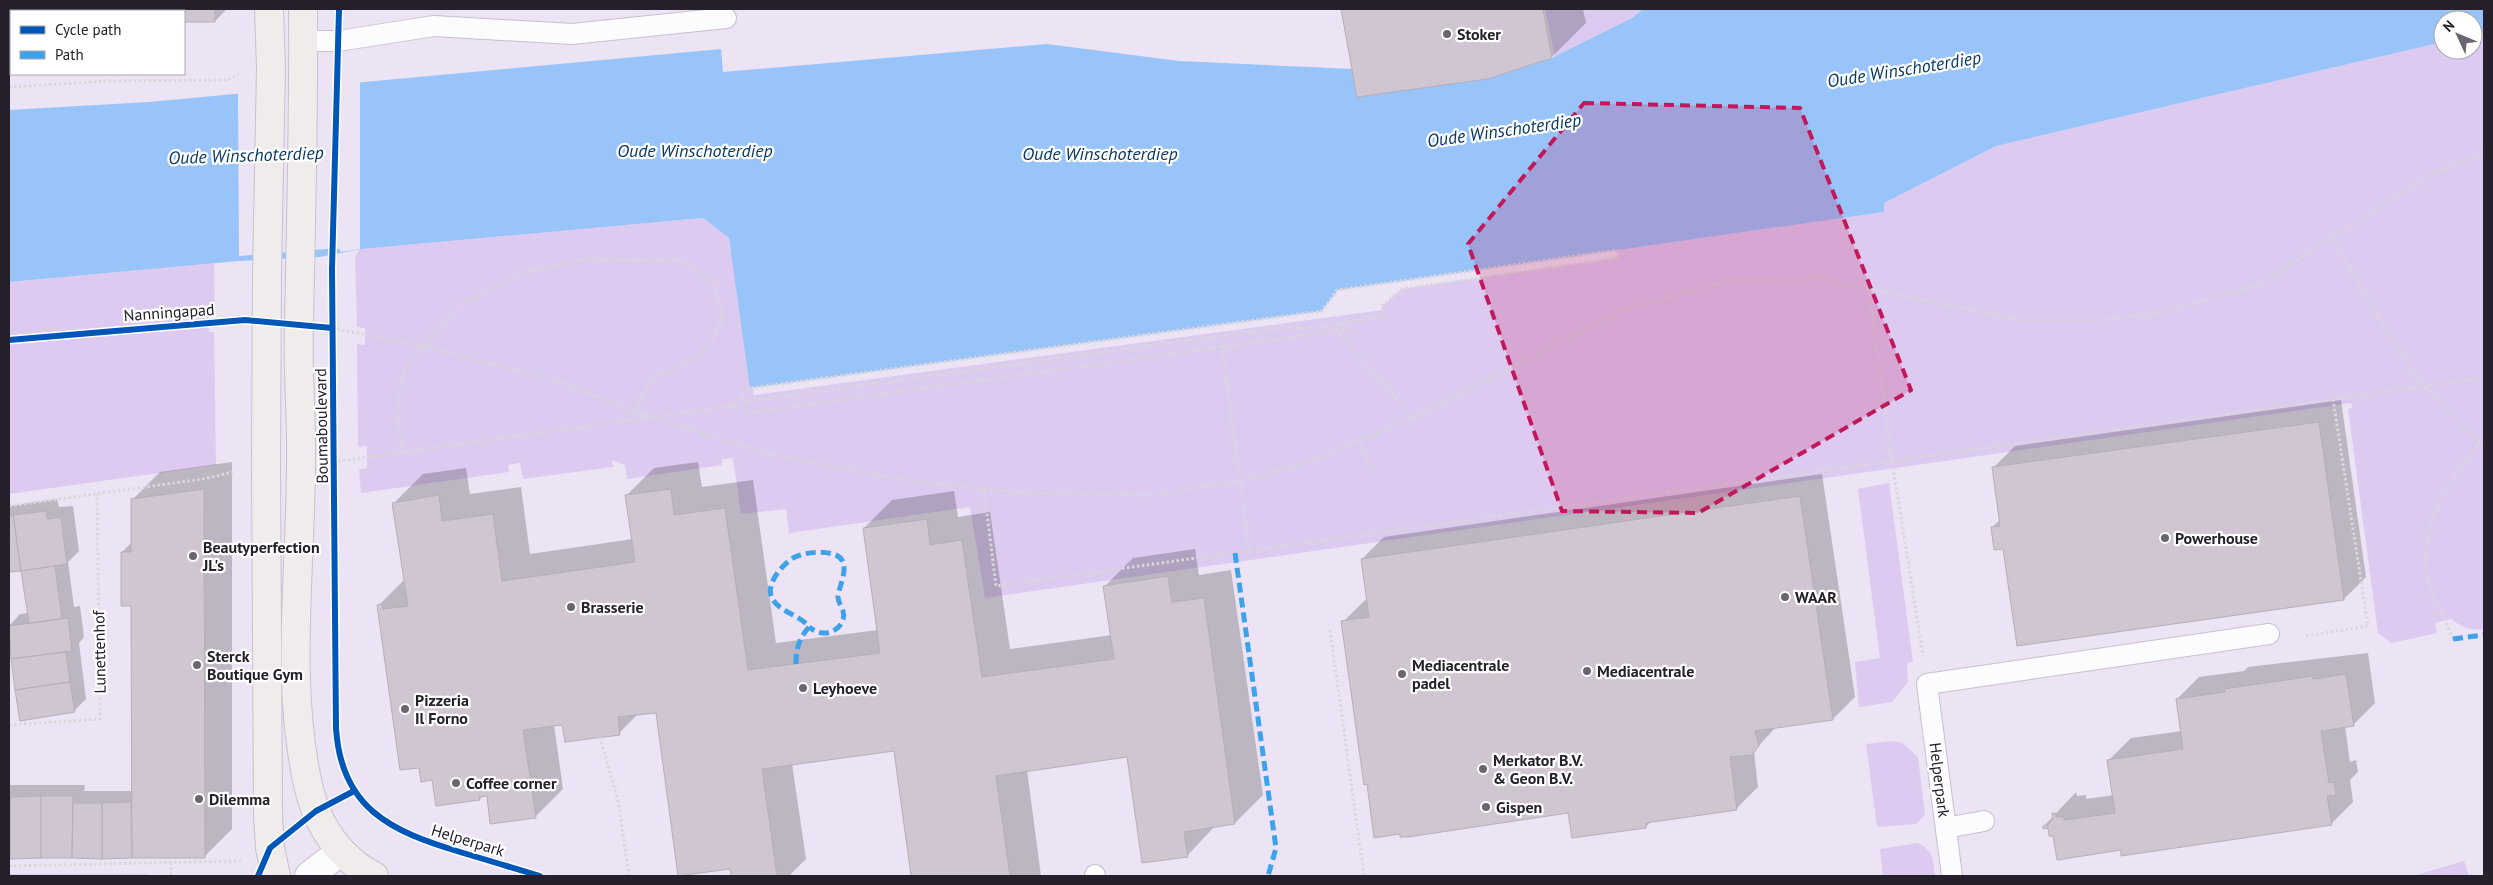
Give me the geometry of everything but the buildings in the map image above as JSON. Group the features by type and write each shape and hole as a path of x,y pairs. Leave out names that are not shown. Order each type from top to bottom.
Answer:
{"main road":[{"path":"269,9 271,68 266,463 268,814 270,848 276,876"},
{"name":"Boumaboulevard","path":"303,9 304,53 299,325 301,462 296,694 299,733 310,794 321,824 341,851"},
{"path":"341,851 374,876"}],"street":[{"path":"309,876 341,851"}],"lane":[{"path":"304,53 338,41 434,26 572,34 726,18"},
{"path":"1927,684 2269,634"},
{"name":"Helperpark","path":"1927,684 1952,876"},
{"path":"1946,828 1984,821"}],"path":[{"path":"9,87 106,81 228,80 243,72"},
{"path":"106,75 106,81"},
{"path":"299,325 332,328 423,346 556,380 636,412 774,455 916,482 1027,493 1152,495 1240,481 1309,462 1413,418 1625,309 1731,280 1820,279 2021,320 2100,320 2164,312 2258,285 2333,239 2430,175 2484,152"},
{"path":"2333,239 2377,315 2416,376 2478,443 2484,446"},
{"path":"1617,250 1618,258 1402,289 1382,306 1384,316 1336,324 1298,329 1298,326 1221,336 743,402 742,396 742,389 1322,311 1338,290 1617,250"},
{"path":"402,452 397,404 406,366 461,304 526,272 589,259 680,260 714,281 722,317 713,340 697,357 660,374 647,386 636,412"},
{"path":"1870,289 1892,461 1927,684"},
{"path":"332,318 332,338"},
{"path":"1336,324 1338,331 1413,418"},
{"path":"301,462 336,462 732,406 747,413 1356,328"},
{"path":"1221,336 1249,551"},
{"path":"984,489 996,586 2484,378"},
{"path":"732,406 742,396"},
{"path":"2306,636 2368,626 2333,399"},
{"path":"2453,639 2430,585 2424,549 2437,510 2453,476 2478,443 2484,440"},
{"path":"1359,441 1370,467 1376,470"},
{"path":"9,506 204,479 266,463"},
{"path":"1330,630 1364,876"},
{"path":"600,737 618,801 629,876"},
{"path":"9,866 243,861"},
{"path":"166,876 171,875 171,863"}],"highlighted area":[{"path":"1584,103 1800,108 1911,390 1698,513 1562,511 1468,244"}],"shaded area":[{"path":"1545,9 1643,9 1632,18 1555,57"},
{"path":"2483,32 2484,629 2475,630 2467,628 2451,619 2435,623 2437,633 2391,643 2378,633 2348,409 2352,408 2351,403 985,598 970,507 789,533 786,509 741,514 733,458 722,459 722,465 627,479 625,465 612,460 613,467 523,479 520,463 508,465 509,472 361,493 359,470 367,468 367,446 358,447 357,344 365,345 365,328 357,327 355,257 360,249 703,218 729,238 730,249 736,253 754,395 1383,310 1382,306 1402,289 1617,258 1617,250 1884,212 1884,203 1996,146 2433,44 2433,60 2483,60"},
{"path":"214,263 215,315 209,315 209,332 214,332 216,465 9,494 9,282"},
{"path":"1889,483 1913,662 1907,663 1908,682 1892,702 1859,707 1855,662 1880,658 1858,489"},
{"path":"1893,741 1902,743 1918,757 1925,815 1916,824 1877,827 1866,744"},
{"path":"1917,843 1930,852 1935,876 1883,876 1880,849"},
{"path":"2464,861 2469,876 2413,876"},
{"path":"9,874 147,874 147,876 9,876"}],"water":[{"name":"Oude Winschoterdiep","path":"1643,9 2484,9 2484,32 2483,10 2433,10 2433,44 1996,146 1884,203 1884,212 1338,290 1322,311 750,388 729,238 703,218 361,249 320,257 238,261 9,282 9,110 149,102 721,49 723,72 1047,44 1179,61 1352,69 1487,79 1552,58 1632,18"}],"pier":[{"path":"360,81 360,249 340,252 340,249 326,249 239,256 238,92"}],"marked path":[{"path":"796,664 799,644 809,627 781,608 773,600 771,594 772,582 785,564 795,557 814,552 833,554 843,561 844,567 838,597 844,615 843,620 839,627 827,633 819,632 809,627"},
{"path":"1235,553 1276,848 1268,876"},
{"path":"2453,639 2484,635"}],"cycle path":[{"path":"339,9 332,269 336,728 340,755 348,778 359,797 391,825 435,844 540,876"},
{"name":"Nanningapad","path":"9,340 245,320 332,328"},
{"path":"258,876 270,848 316,811 354,791"}],"place":[{"name":"Stoker","path":"1447,34"},
{"name":"Powerhouse","path":"2165,538"},
{"name":"Beautyperfection JL's","path":"193,556"},
{"name":"WAAR","path":"1785,597"},
{"name":"Brasserie","path":"571,607"},
{"name":"Sterck Boutique Gym","path":"197,665"},
{"name":"Mediacentrale","path":"1587,671"},
{"name":"Mediacentrale padel","path":"1402,674"},
{"name":"Leyhoeve","path":"803,688"},
{"name":"Pizzeria Il Forno","path":"405,709"},
{"name":"Merkator B.V. & Geon B.V.","path":"1483,769"},
{"name":"Coffee corner","path":"456,783"},
{"name":"Dilemma","path":"199,799"},
{"name":"Gispen","path":"1486,807"}]}
